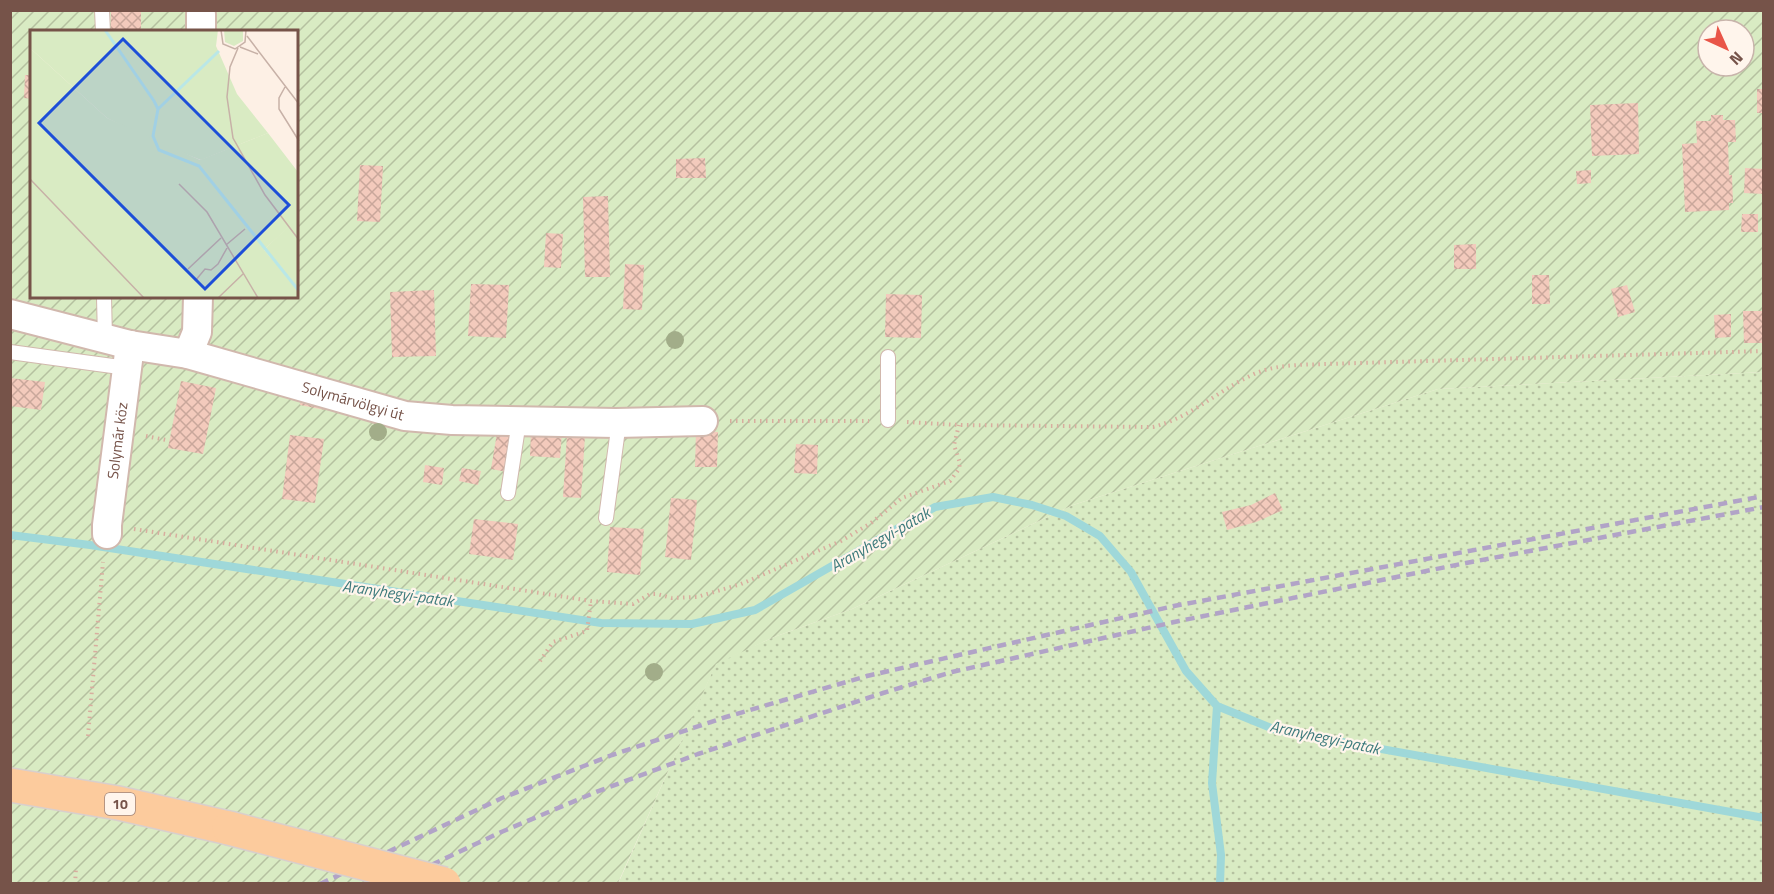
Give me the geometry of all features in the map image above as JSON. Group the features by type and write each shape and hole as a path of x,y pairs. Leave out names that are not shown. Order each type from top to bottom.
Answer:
{"main road":[{"name":"10","path":"10,785 118,803 229,828 444,884"}],"street":[{"path":"188,354 197,332 198,298"},
{"name":"Solymárvölgyi út","path":"10,314 121,351 188,354 405,416 452,420 703,422"},
{"name":"Solymár köz","path":"107,529 121,351"}],"lane":[{"path":"102,10 103,30"},
{"path":"10,352 121,351 104,298"},
{"path":"888,357 888,420"},
{"path":"508,494 519,421"},
{"path":"606,518 619,422"}],"path":[{"path":"703,422 888,420 959,425 1153,427 1172,422 1252,375 1270,368 1764,351"},
{"path":"107,529 591,601 633,604 650,594 681,599 697,597 741,584 841,541 871,523 902,498 950,481 959,469 960,463 954,445 959,425"},
{"path":"88,736 102,569"},
{"path":"540,661 553,642 587,632 591,601"},
{"path":"75,884 76,868"}],"green space":[{"path":"10,11 1763,11 1763,372 1438,389 1073,505 852,609 774,637 716,664 618,883 11,883"},
{"path":"1763,372 1763,883 618,884 716,663 774,637 852,609 1073,505 1438,389"}],"building":[{"path":"111,10 141,10 141,30 111,30"},
{"path":"25,75 30,75 30,99 24,98"},
{"path":"1757,89 1764,89 1764,113 1757,113"},
{"path":"1638,103 1639,154 1592,156 1590,105"},
{"path":"1711,115 1723,115 1723,120 1735,120 1736,142 1728,142 1733,203 1729,203 1729,210 1685,212 1682,144 1697,143 1696,121 1711,121"},
{"path":"705,158 706,178 676,178 676,159"},
{"path":"360,165 383,166 380,222 357,221"},
{"path":"1745,168 1764,169 1764,194 1744,193"},
{"path":"1591,170 1591,183 1577,184 1576,171"},
{"path":"608,196 610,277 585,277 583,197"},
{"path":"1742,214 1758,214 1758,232 1741,232"},
{"path":"546,233 563,234 561,268 544,267"},
{"path":"1476,244 1476,269 1454,269 1454,245"},
{"path":"625,264 644,265 642,310 623,309"},
{"path":"1532,275 1549,275 1550,304 1532,304"},
{"path":"471,284 509,285 506,338 468,336"},
{"path":"1627,285 1635,312 1618,317 1611,289"},
{"path":"434,290 436,356 392,357 390,292"},
{"path":"886,294 922,295 921,338 885,337"},
{"path":"1743,311 1764,311 1764,343 1744,343"},
{"path":"1731,314 1731,337 1715,338 1714,315"},
{"path":"10,378 45,382 41,410 10,406"},
{"path":"181,381 216,388 203,454 168,448"},
{"path":"302,393 328,398 325,410 300,405"},
{"path":"531,431 562,433 560,458 530,456"},
{"path":"696,431 718,432 717,467 695,467"},
{"path":"497,433 513,435 507,472 491,469"},
{"path":"290,435 324,439 315,503 282,499"},
{"path":"567,435 585,436 581,498 563,497"},
{"path":"796,444 818,445 817,474 794,473"},
{"path":"425,465 444,468 442,485 423,482"},
{"path":"462,468 481,471 478,485 459,481"},
{"path":"1275,493 1283,510 1256,522 1227,530 1222,512 1251,505"},
{"path":"671,498 697,500 691,560 665,557"},
{"path":"474,519 518,524 513,560 469,554"},
{"path":"610,527 644,529 640,575 607,572"}],"waterway":[{"name":"Aranyhegyi-patak","path":"10,535 90,545 601,623 692,624 755,610 935,507 993,497 1032,505 1066,516 1100,536 1131,572 1186,671 1217,706 1276,730 1764,818"},
{"path":"1217,706 1212,783 1221,855 1220,884"}],"railway":[{"path":"320,884 502,798 612,755 726,717 867,676 1174,606 1764,496"},
{"path":"391,884 499,833 596,792 698,754 952,672 1179,621 1466,563 1764,507"}]}
